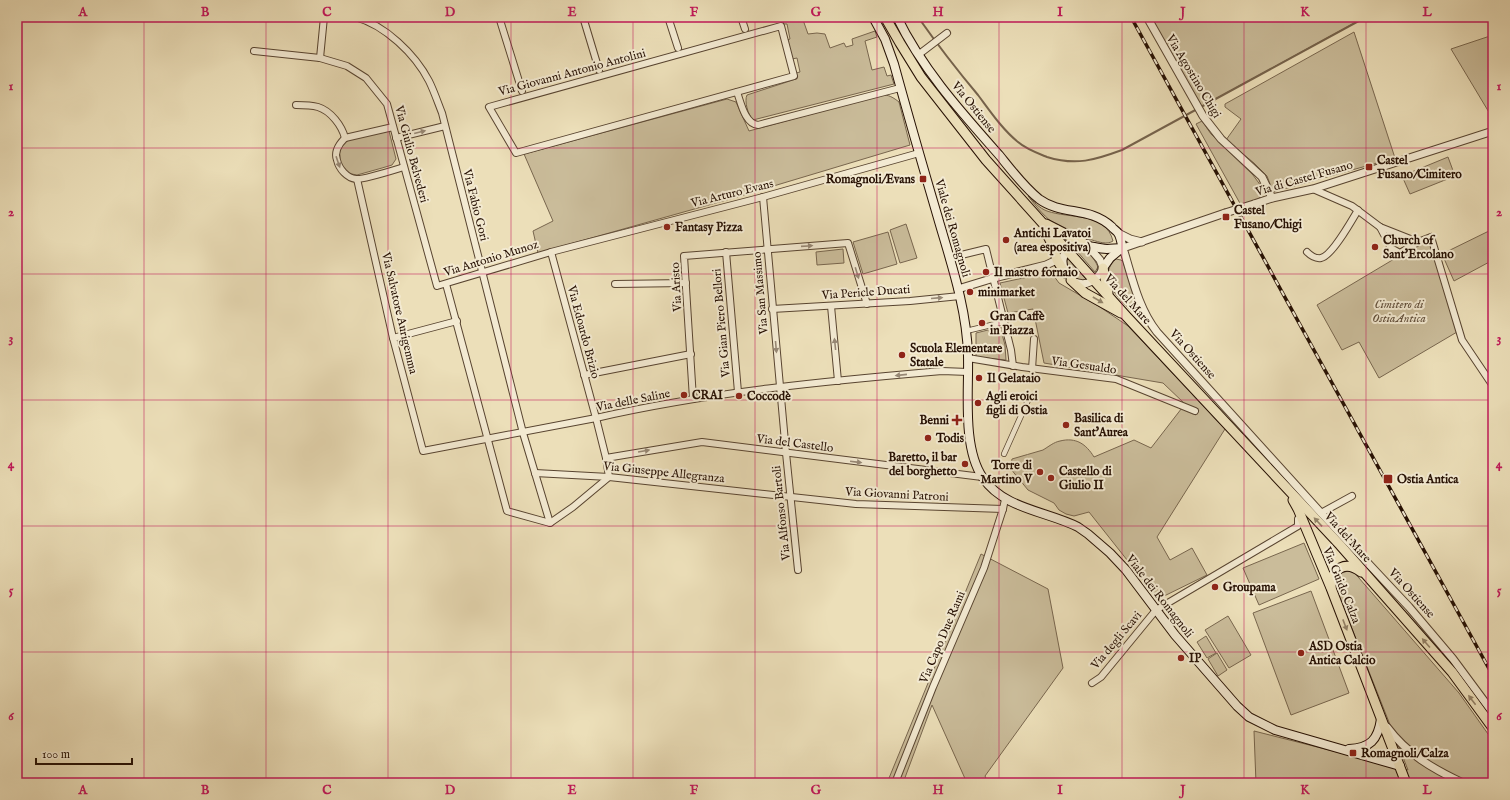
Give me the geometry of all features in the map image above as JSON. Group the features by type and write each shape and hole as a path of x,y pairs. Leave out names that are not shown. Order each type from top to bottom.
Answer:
{"main road":[{"name":"Viale dei Romagnoli","path":"873,17 889,50 959,292 966,331 968,358 970,442 974,459 982,477 1005,499 1063,520 1078,527 1088,534 1130,575 1177,638 1237,706 1249,717 1275,730 1400,766"},
{"name":"Via del Mare","path":"886,17 910,60 939,101 986,160 1042,222 1063,257 1094,280 1340,545 1452,672 1493,728"},
{"name":"Via Ostiense","path":"897,17 918,55 971,124 1033,194 1043,202 1054,207 1097,216 1107,222 1118,233 1123,248"},
{"path":"1042,222 1087,246"},
{"path":"1042,222 1053,246 1063,257 1065,273 1071,280 1085,293 1127,317"},
{"path":"1063,257 1077,246 1106,249 1123,248"},
{"path":"1108,295 1103,268 1110,258 1123,248"},
{"name":"Via Guido Calza","path":"1285,487 1298,509 1331,588 1406,783"},
{"name":"Via del Mare","path":"1331,588 1331,580 1334,573 1344,566 1350,566 1357,569 1372,582"},
{"path":"1344,749 1357,748 1370,744 1377,734 1381,719"}],"street":[{"path":"320,58 324,17"},
{"name":"Via Fabio Gori","path":"355,17 366,18 380,28 411,56 429,81 442,113 523,433 550,523"},
{"path":"499,17 522,91"},
{"path":"583,17 599,70"},
{"path":"668,17 678,48"},
{"path":"741,17 745,29"},
{"name":"Via Agostino Chigi","path":"1147,17 1203,116 1221,139 1262,177 1272,198"},
{"name":"Via Giovanni Antonio Antolini","path":"781,26 794,76 737,92 516,153 489,107 781,26"},
{"path":"918,55 947,33"},
{"name":"Via Giulio Belvederi","path":"254,51 320,58 347,66 366,78 387,104 437,286"},
{"path":"737,92 749,121 758,125 900,88"},
{"path":"296,105 314,106 324,110 335,121 345,138"},
{"path":"396,138 445,126"},
{"path":"393,127 345,138 337,149 337,160 344,173 357,179 404,167"},
{"name":"Via di Castel Fusano","path":"1123,248 1272,198 1313,189 1493,131"},
{"name":"Via Arturo Evans","path":"551,252 763,197 919,153"},
{"name":"Via Salvatore Aurigemma","path":"357,179 394,338 423,451"},
{"path":"1313,189 1352,206 1380,228 1418,242"},
{"name":"Via San Massimo","path":"763,197 786,453"},
{"path":"1307,252 1313,257 1320,259 1325,257 1336,245 1358,210"},
{"path":"1380,228 1391,248 1403,253 1418,242 1431,237 1462,340 1493,386"},
{"path":"1118,233 1133,240 1144,242"},
{"name":"Via Aristo","path":"694,399 684,256 768,248 848,243 867,304"},
{"path":"1071,280 1084,284 1094,280 1103,268 1100,260 1087,246"},
{"path":"950,258 986,248 1012,352 1013,366"},
{"name":"Via Ostiense","path":"1123,248 1141,304 1153,327 1321,513 1409,607 1453,658 1493,712"},
{"name":"Via Antonio Munoz","path":"437,286 551,252"},
{"name":"Via Edoardo Brizio","path":"551,252 596,418 609,477"},
{"name":"Via Gian Piero Bellori","path":"726,252 738,392"},
{"path":"959,292 994,278 1046,265 1063,257"},
{"path":"1046,265 1055,267 1065,273"},
{"path":"615,284 686,283"},
{"path":"446,284 507,511 550,523 573,508 609,477"},
{"name":"Via Pericle Ducati","path":"772,309 867,304 959,292"},
{"path":"831,306 838,381"},
{"path":"394,338 457,321"},
{"path":"966,331 1004,322"},
{"path":"1032,369 1034,339"},
{"path":"584,375 691,354"},
{"name":"Via Gesualdo","path":"968,358 1032,369 1116,379 1195,411"},
{"name":"Via delle Saline","path":"423,451 523,433 623,412 738,392 942,371 968,372"},
{"path":"1004,454 1029,398"},
{"name":"Via del Castello","path":"606,458 702,442 982,477"},
{"name":"Via Alfonso Bartoli","path":"786,453 798,570"},
{"name":"Via Giuseppe Allegranza","path":"535,473 609,477 790,496"},
{"name":"Via Giovanni Patroni","path":"790,496 856,504 1004,509"},
{"path":"1321,513 1352,496"},
{"name":"Via Capo Due Rami","path":"895,783 933,687 984,568 1004,509 1005,499"},
{"path":"1156,610 1298,526 1298,519"},
{"name":"Via degli Scavi","path":"1092,683 1101,677 1156,610"},
{"path":"1381,719 1397,740 1411,753 1428,765 1463,783"}],"green space":[{"path":"802,17 808,34 825,34 830,48 844,43 846,47 853,45 852,39 875,31 877,37 865,41 872,70 884,67 887,76 891,75 894,84 753,120 747,108 747,95 796,79 796,73 800,72 797,58 792,59 787,40 790,39 787,24 783,24 783,22"},
{"path":"1147,17 1356,17 1358,21 1195,110 1192,98"},
{"path":"1354,32 1395,158 1273,192 1267,176 1226,140 1241,119 1225,107 1225,104"},
{"path":"1493,35 1493,119 1451,49"},
{"path":"881,95 888,96 899,102 910,145 737,197 538,253 533,231 553,221 524,154 727,99 736,102 749,131"},
{"path":"1202,121 1211,134 1253,175 1261,186 1261,195 1259,199 1242,207 1196,124"},
{"path":"389,131 396,159 392,165 357,175 346,173 339,159 340,151 345,143 350,139"},
{"path":"1448,157 1455,176 1410,194 1402,176"},
{"path":"1028,196 1044,210 1086,218 1103,225 1109,232 1113,241 1108,243 1100,242 1081,237 1063,229 1042,213"},
{"path":"906,224 917,258 900,263 890,230"},
{"path":"1493,229 1493,260 1454,281 1442,254"},
{"path":"888,232 897,264 863,274 853,242"},
{"name":"Cimitero di OstiaAntica","path":"1431,237 1457,332 1379,378 1359,342 1342,350 1317,305"},
{"path":"1079,248 1086,251 1093,258 1098,267 1095,272 1076,250"},
{"path":"843,249 844,263 817,265 816,252"},
{"path":"1067,257 1086,279 1081,281 1069,272"},
{"path":"1116,259 1123,262 1144,322 1122,301 1110,285 1108,276 1110,267"},
{"path":"1051,272 1059,283 1100,307 1128,326 1225,429 1157,537 1170,560 1192,548 1207,575 1158,599 1089,512 1074,516 1066,514 1059,510 1054,503 1028,490 1010,468 1012,459 1043,450 1056,442 1066,440 1076,441 1084,445 1094,457 1134,440 1151,448 1185,404 1163,383 1044,363 1033,309 1008,313 1000,283"},
{"path":"1000,327 1005,345 1006,360 976,357 976,333"},
{"path":"1304,543 1319,579 1259,605 1243,568"},
{"path":"981,554 1048,589 1063,668 985,776 988,783 967,783 932,705 903,783 887,783"},
{"path":"1352,570 1459,693 1493,741 1493,783 1256,783 1254,731 1408,770 1333,581 1341,573"},
{"name":"ASD Ostia Antica Calcio","path":"1311,591 1349,693 1291,715 1253,613"},
{"path":"1228,616 1251,655 1229,668 1205,630"},
{"path":"1206,636 1216,653 1207,658 1197,642"},
{"path":"1217,653 1227,670 1218,676 1208,659"}],"waterway":[{"path":"918,17 996,120 1012,137 1024,147 1032,151 1057,160 1067,161 1085,161 1103,157 1122,150 1366,17"}],"railway":[{"path":"1131,17 1493,676"}],"place":[{"name":"Castel Fusano/Cimitero","path":"1369,167"},
{"name":"Romagnoli/Evans","path":"923,179"},
{"name":"Castel Fusano/Chigi","path":"1226,217"},
{"name":"Fantasy Pizza","path":"667,227"},
{"name":"Antichi Lavatoi (area espositiva)","path":"1006,240"},
{"name":"Church of Sant'Ercolano","path":"1375,247"},
{"name":"Il mastro fornaio","path":"986,272"},
{"name":"minimarket","path":"970,292"},
{"name":"Gran Caffè in Piazza","path":"982,323"},
{"name":"Scuola Elementare Statale","path":"902,355"},
{"name":"Il Gelataio","path":"979,378"},
{"name":"CRAI","path":"684,395"},
{"name":"Coccodè","path":"739,396"},
{"name":"Agli eroici figli di Ostia","path":"978,403"},
{"name":"Benni","path":"957,420"},
{"name":"Basilica di Sant'Aurea","path":"1066,425"},
{"name":"Todis","path":"928,438"},
{"name":"Baretto, il bar del borghetto","path":"965,464"},
{"name":"Torre di Martino V","path":"1040,472"},
{"name":"Castello di Giulio II","path":"1051,478"},
{"name":"Ostia Antica","path":"1388,479"},
{"name":"Groupama","path":"1215,587"},
{"name":"ASD Ostia Antica Calcio","path":"1301,653"},
{"name":"IP","path":"1181,658"},
{"name":"Romagnoli/Calza","path":"1353,753"}]}
